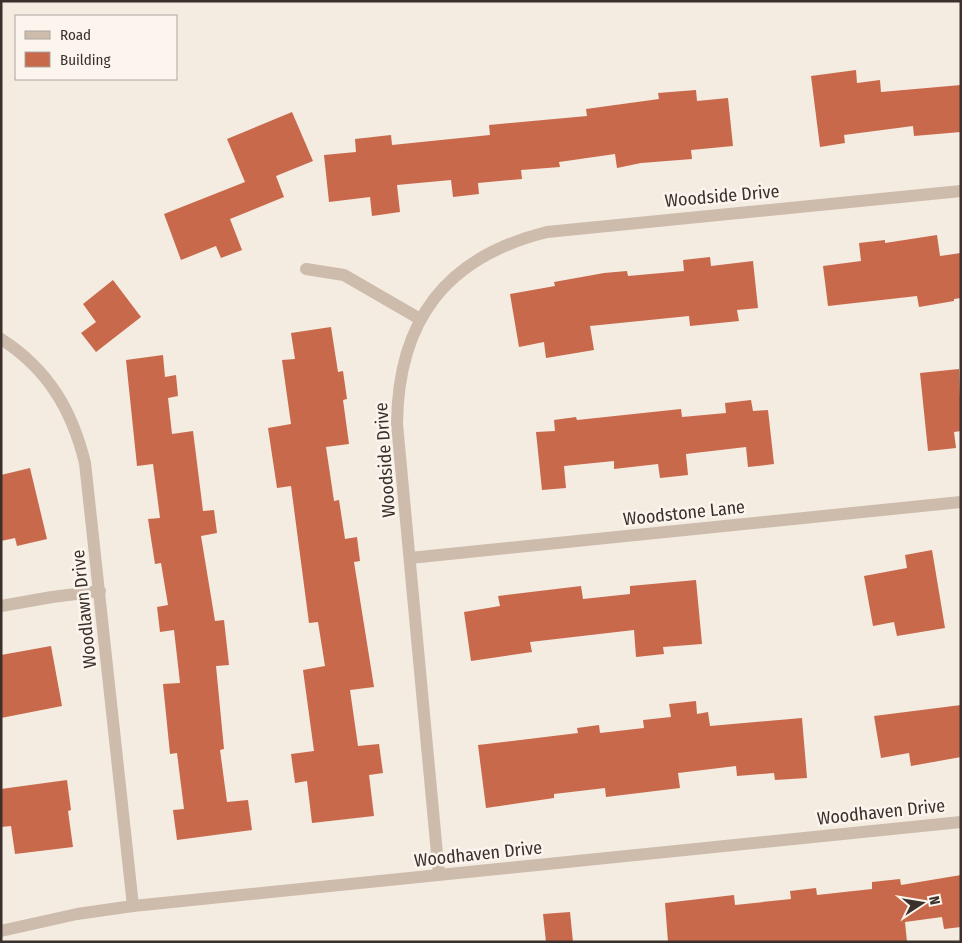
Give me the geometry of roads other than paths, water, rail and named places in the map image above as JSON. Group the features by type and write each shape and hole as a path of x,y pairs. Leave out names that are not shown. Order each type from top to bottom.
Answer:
{"street":[{"name":"Woodside Drive","path":"439,876 399,446 397,403 402,367 420,319 444,287 473,262 512,241 548,232 961,191"},
{"path":"306,270 344,275 420,319"},
{"name":"Woodlawn Drive","path":"1,339 28,358 49,381 64,404 76,429 88,483 133,906"},
{"name":"Woodstone Lane","path":"410,558 961,502"},
{"path":"1,606 100,591"},
{"name":"Woodhaven Drive","path":"1,930 77,914 133,906 961,822"}]}
